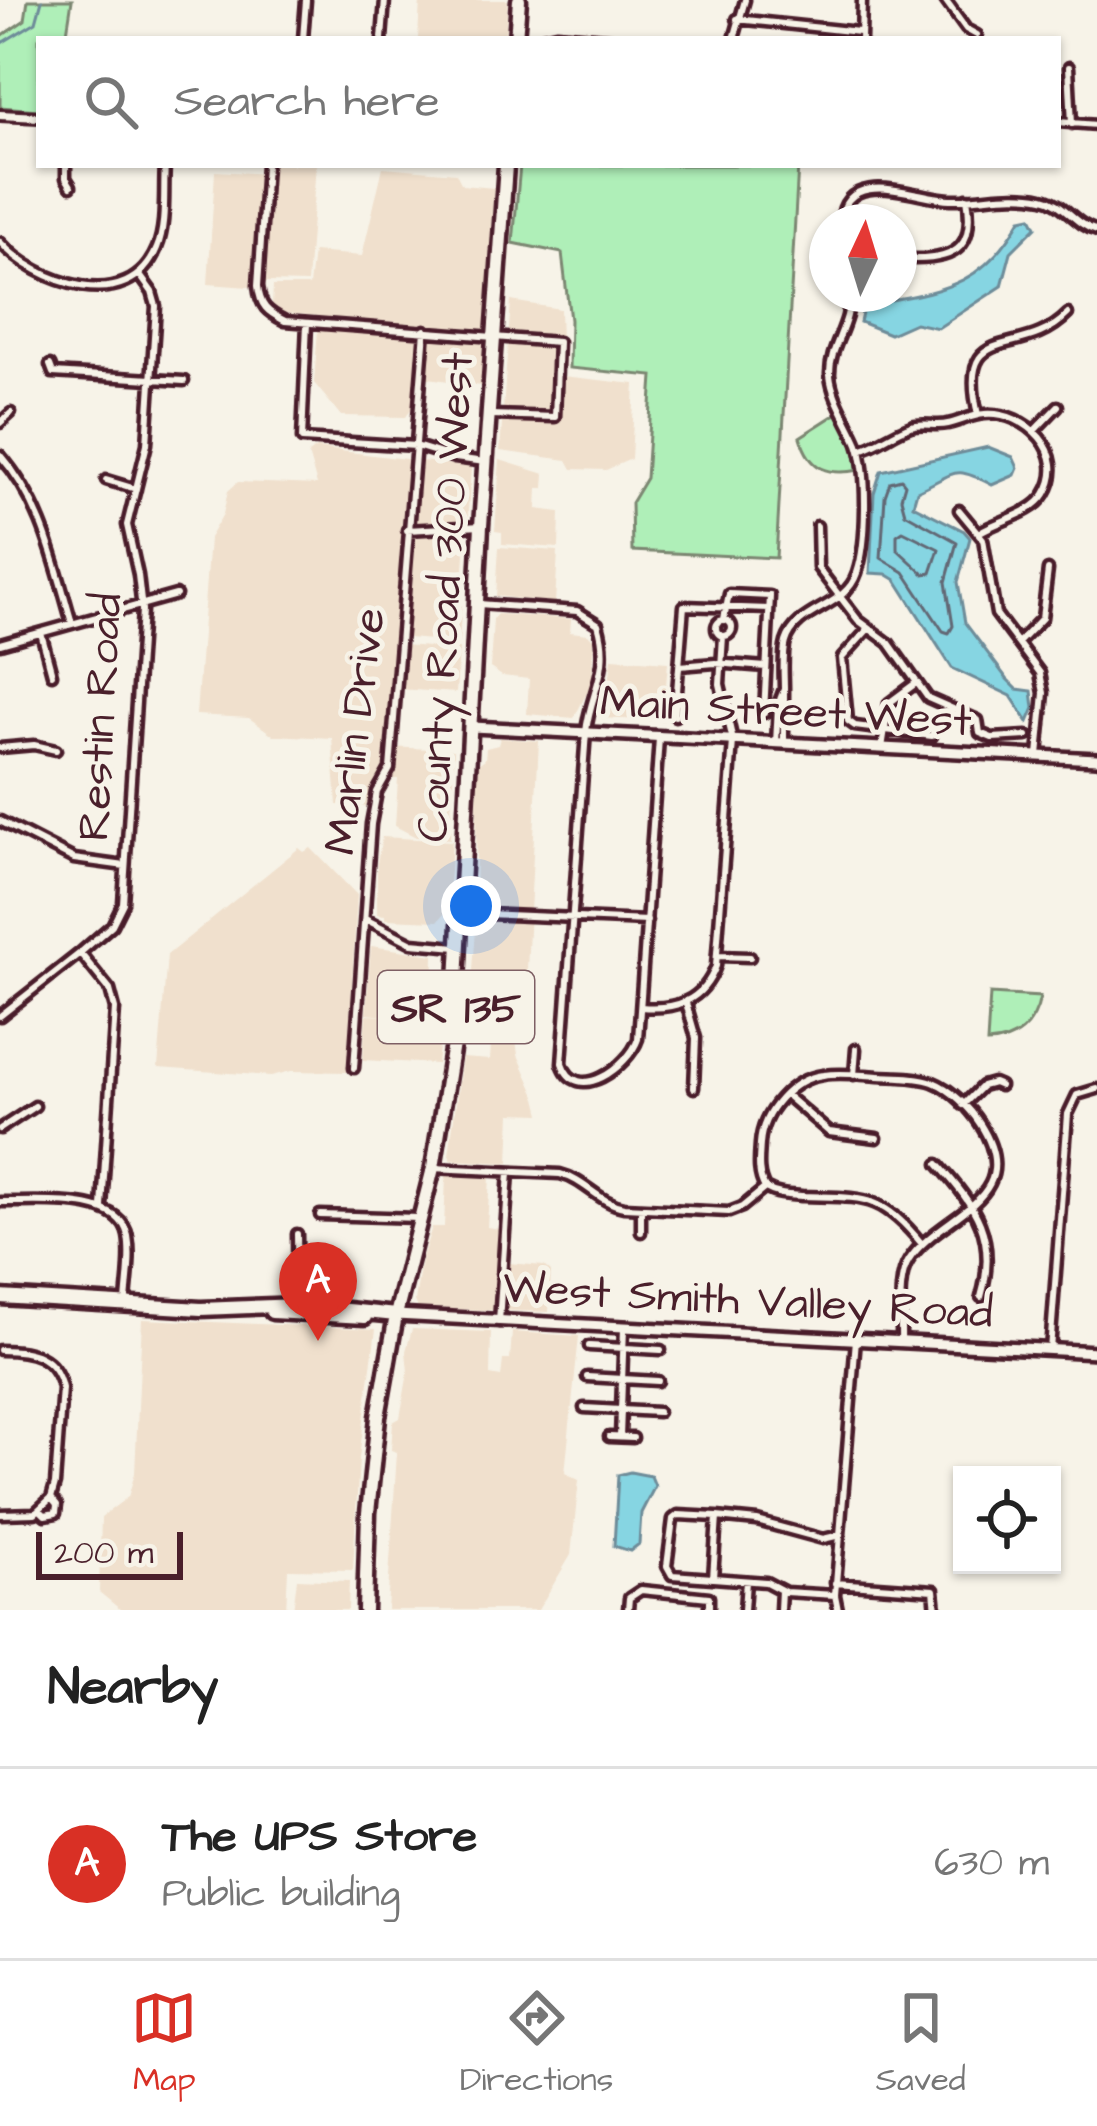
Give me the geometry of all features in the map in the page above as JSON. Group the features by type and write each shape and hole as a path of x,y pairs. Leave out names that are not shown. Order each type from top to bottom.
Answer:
{"main road":[{"path":"515,36 518,0"},
{"name":"County Road 300 West","path":"396,1315 433,1168 454,1038 506,168"},
{"name":"Main Street West","path":"472,727 1097,759"},
{"name":"West Smith Valley Road","path":"0,1297 250,1309 298,1316 396,1315"},
{"name":"West Smith Valley Road","path":"250,1309 298,1305 499,1322 1097,1352"},
{"name":"SR 135","path":"364,1610 373,1457 396,1315"}],"street":[{"path":"303,36 306,0"},
{"path":"382,36 385,0"},
{"path":"734,36 745,0"},
{"path":"737,19 860,36 862,0"},
{"path":"945,0 966,29 977,35"},
{"path":"547,36 581,36"},
{"path":"1069,67 1072,124"},
{"path":"0,116 36,117"},
{"path":"1061,122 1097,125"},
{"path":"66,168 71,186"},
{"path":"0,242 31,270 58,281 104,287 139,274 159,243 165,168"},
{"path":"266,168 259,302 285,322 558,342 555,415 551,419 488,414"},
{"path":"845,204 874,189 902,189 946,199 999,194 1048,199 1080,225 1097,231"},
{"path":"917,259 942,258 962,245 970,226 967,198"},
{"name":"Restin Road","path":"80,953 118,918 124,884 142,603 127,525 147,444 156,304 139,274"},
{"path":"780,743 784,646 794,626 840,598 854,581 860,563 865,480 860,450 830,379 850,312"},
{"path":"978,415 970,379 982,353 994,346 1023,342 1068,314"},
{"path":"307,323 302,439 416,446 485,462"},
{"name":"Marlin Drive","path":"354,1068 374,810 390,769 424,330"},
{"path":"50,365 53,373 184,381"},
{"path":"1034,431 1058,406"},
{"path":"0,423 11,413"},
{"path":"860,450 914,425 946,425 978,415 1010,416 1034,431 1050,454 1046,493 1032,506 980,532"},
{"path":"0,455 27,488 43,522 72,623"},
{"path":"106,480 136,489"},
{"path":"959,510 980,532 992,604 1001,623 1035,663 1043,684 1038,755"},
{"path":"407,530 481,526"},
{"path":"817,526 818,568 868,628 889,643 928,698 978,720 982,735 1027,736"},
{"path":"1018,643 1042,618 1048,570"},
{"path":"641,1007 686,1003 709,982 718,956 733,740 722,695 723,636 718,634 718,621 724,619 729,594 770,596 764,713"},
{"path":"0,644 176,595"},
{"path":"477,604 577,611 598,624 604,642 601,686 588,713 586,733 562,1063 565,1073 578,1080 617,1071 636,1046 659,738"},
{"path":"675,716 684,607 769,609"},
{"path":"868,628 842,658 848,686 847,718 855,726 932,736"},
{"path":"41,633 52,674"},
{"path":"679,666 766,667"},
{"path":"883,748 892,700 916,683"},
{"path":"0,748 34,745 56,750"},
{"path":"0,821 74,859 125,866"},
{"path":"460,913 647,921"},
{"path":"365,919 412,943 459,947"},
{"path":"0,1016 80,953 108,987 115,1009 102,1208"},
{"path":"718,956 750,957"},
{"path":"686,1003 696,1038 694,1088"},
{"path":"854,1075 856,1049"},
{"path":"901,1341 904,1271 922,1245 988,1190 993,1166 983,1130 963,1105 929,1081 814,1076 769,1112 762,1128 759,1171 765,1188 777,1194 880,1204 896,1214 922,1245"},
{"path":"963,1105 982,1086 993,1083 1000,1087"},
{"path":"1050,1350 1067,1114 1075,1098 1097,1089"},
{"path":"786,1095 829,1132 877,1138"},
{"path":"0,1130 35,1106"},
{"path":"938,1164 972,1206 987,1238 981,1297"},
{"path":"433,1168 574,1177 610,1204 641,1208 729,1212 765,1188"},
{"path":"499,1322 508,1172"},
{"path":"0,1202 102,1208 121,1220 128,1235 126,1303"},
{"path":"640,1232 641,1208"},
{"path":"320,1215 422,1218"},
{"path":"297,1234 298,1305"},
{"path":"620,1437 624,1328"},
{"path":"838,1610 835,1583 856,1339"},
{"path":"590,1346 661,1350"},
{"path":"0,1350 34,1352 46,1359 59,1375 61,1407 51,1498 40,1510 0,1514"},
{"path":"587,1376 658,1381"},
{"path":"584,1408 658,1412"},
{"path":"609,1437 633,1438"},
{"path":"40,1510 45,1515 56,1514 58,1505 51,1498"},
{"path":"835,1595 781,1590 766,1582 677,1577 667,1566 673,1519 678,1515 757,1521 823,1539 840,1535"},
{"path":"712,1578 718,1517"},
{"path":"744,1610 746,1581"},
{"path":"835,1583 934,1590 936,1610"},
{"path":"628,1610 629,1598 641,1590 710,1597 709,1610"},
{"path":"780,1610 781,1590"}],"shaded area":[{"path":"420,0 508,0 505,36 418,36"},
{"path":"270,168 316,168 307,283 208,284 215,171 269,174"},
{"path":"383,168 456,173 462,185 494,188 481,386 416,376 414,405 406,417 341,416 314,383 319,316 285,313 272,306 273,286 309,286 313,252 362,256"},
{"path":"511,301 560,309 562,376 635,384 631,459 606,470 572,469 567,460 500,451"},
{"path":"316,448 471,467 459,642 394,637 387,747 454,750 450,839 416,837 395,826 398,779 390,779 376,807 337,805 332,738 273,735 249,718 196,715 209,538 223,514 228,491 238,482 317,485 308,454"},
{"path":"500,460 545,474 544,488 538,488 537,509 560,512 559,548 502,544 502,532 495,531"},
{"path":"499,547 558,551 555,603 496,596"},
{"path":"497,614 571,619 570,632 588,634 594,640 592,683 574,718 527,714 529,679 502,676 490,668"},
{"path":"402,645 459,649 456,693 399,689"},
{"path":"612,658 668,662 663,721 601,718"},
{"path":"500,738 539,741 526,988 521,1001 471,997 478,901 478,764 485,759 486,748 498,745"},
{"path":"382,837 452,841 447,911 438,921 385,919 377,914"},
{"path":"299,848 304,852 311,848 357,895 347,1072 291,1071 271,1076 158,1068 167,955"},
{"path":"371,946 434,955 433,994 445,996 437,1064 363,1060 366,1015 388,1016 366,1014"},
{"path":"472,1006 503,1008 502,1030 515,1032 518,1055 541,1114 511,1113 509,1163 451,1160 449,1155 462,1058 490,1060 492,1030 465,1028"},
{"path":"446,1175 490,1177 487,1227 499,1229 496,1262 544,1266 551,1272 549,1312 418,1308 421,1261 432,1227 444,1227"},
{"path":"142,1319 376,1329 359,1458 353,1570 288,1569 286,1610 121,1610 99,1592 101,1517 128,1497 135,1473"},
{"path":"412,1329 491,1332 490,1375 501,1377 503,1360 510,1360 512,1332 579,1336 565,1473 579,1480 571,1555 538,1610 387,1610 397,1452 391,1450 393,1422 400,1418"},
{"path":"297,1579 349,1581 348,1610 293,1610"}],"green space":[{"path":"28,0 72,0 66,36 36,36 36,110 0,107 0,37 25,20"},
{"path":"520,168 798,168 776,558 632,551 631,503 646,478 653,376 569,368 570,320 562,253 513,243"},
{"path":"839,412 860,470 821,468 809,457 800,437"},
{"path":"990,994 1040,997 1023,1030 987,1043"}],"water":[{"path":"1031,217 1036,227 1011,252 1002,286 938,328 915,323 890,334 860,322 862,312 917,312 917,295 973,274 1006,243 1021,219"},
{"path":"988,447 1013,457 1018,468 1015,475 992,485 954,473 917,491 913,505 970,538 958,582 965,623 1007,679 1017,689 1032,691 1034,708 1028,722 1011,696 952,668 896,580 870,573 874,493 881,471"},
{"path":"618,1475 651,1476 655,1486 641,1513 639,1544 630,1551 614,1546"}],"waterway":[{"path":"0,44 36,22 42,0"}],"place":[{"name":"The UPS Store","path":"318,1341"}]}
